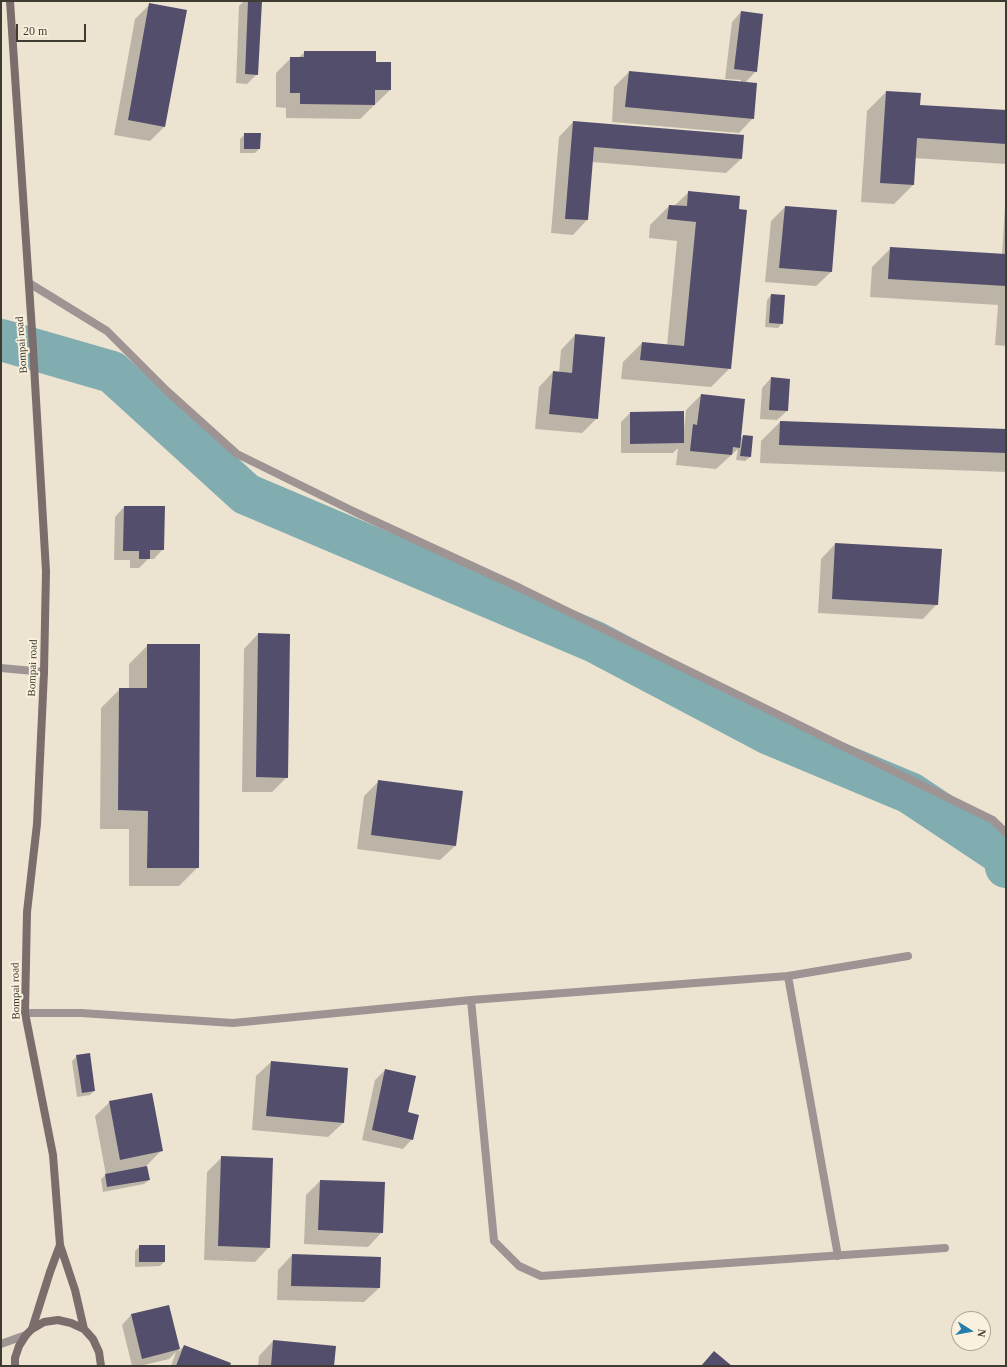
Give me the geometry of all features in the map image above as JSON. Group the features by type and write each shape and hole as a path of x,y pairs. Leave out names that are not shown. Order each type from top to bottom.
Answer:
{"street":[{"name":"Bompai road","path":"10,1 46,571 44,672 37,824 28,912 25,1013 53,1156 60,1245 75,1290 84,1329"},
{"path":"29,283 107,331 167,391 237,454 357,513 520,588 986,816 993,820 1006,833"},
{"path":"1,668 44,672"},
{"path":"25,1013 81,1013 233,1023 471,1000 788,976 908,956"},
{"path":"788,976 838,1256"},
{"path":"471,1000 494,1241 519,1266 541,1276 944,1248"},
{"path":"15,1366 18,1346 29,1332 60,1245"},
{"path":"1,1344 29,1332 44,1322 58,1320 71,1322 84,1329 93,1339 99,1352 101,1366"}],"building":[{"path":"248,1 262,1 258,75 245,74"},
{"path":"149,3 187,10 165,127 128,120"},
{"path":"741,11 763,14 757,72 734,69"},
{"path":"304,51 376,51 376,62 391,62 391,90 375,90 375,105 300,104 300,93 290,93 290,57 304,57"},
{"path":"629,71 757,83 754,119 625,107"},
{"path":"886,91 921,93 920,105 1006,110 1006,144 917,138 914,185 880,183"},
{"path":"573,121 744,135 742,159 594,147 588,220 565,219"},
{"path":"244,133 261,133 260,149 244,149"},
{"path":"688,191 740,196 739,209 747,210 731,369 640,360 642,342 684,346 696,222 667,219 669,205 687,206"},
{"path":"785,206 837,210 832,272 779,268"},
{"path":"890,247 1006,254 1006,286 888,279"},
{"path":"771,294 785,295 783,324 769,323"},
{"path":"575,334 605,337 598,419 549,414 553,371 572,373"},
{"path":"771,377 790,379 788,411 769,410"},
{"path":"701,394 745,399 740,448 733,447 732,455 690,451 693,424 697,425"},
{"path":"684,411 684,443 630,444 630,412"},
{"path":"780,421 1006,429 1006,453 779,445"},
{"path":"743,435 753,436 751,457 740,456"},
{"path":"124,506 165,506 164,550 150,550 150,559 139,559 139,551 123,551"},
{"path":"835,543 942,549 938,605 832,599"},
{"path":"258,633 290,634 288,778 256,777"},
{"path":"147,644 200,644 199,868 147,868 148,811 118,810 119,688 147,688"},
{"path":"378,780 463,791 456,846 371,835"},
{"path":"90,1053 95,1091 82,1093 76,1055"},
{"path":"271,1061 348,1068 344,1123 266,1116"},
{"path":"385,1069 416,1076 408,1112 419,1115 413,1140 372,1130"},
{"path":"152,1093 163,1151 120,1160 109,1101"},
{"path":"221,1156 273,1158 270,1248 218,1246"},
{"path":"147,1166 150,1180 107,1187 105,1174"},
{"path":"320,1180 385,1182 383,1233 318,1230"},
{"path":"139,1245 165,1245 165,1262 139,1262"},
{"path":"292,1254 381,1257 380,1288 291,1286"},
{"path":"169,1305 180,1349 142,1359 131,1314"},
{"path":"273,1340 336,1346 334,1366 271,1366"},
{"path":"184,1345 231,1363 230,1366 176,1366"},
{"path":"714,1351 732,1366 701,1366"}],"waterway":[{"path":"1,340 112,372 246,494 595,642 769,734 910,793 1003,855 1006,867"}]}
